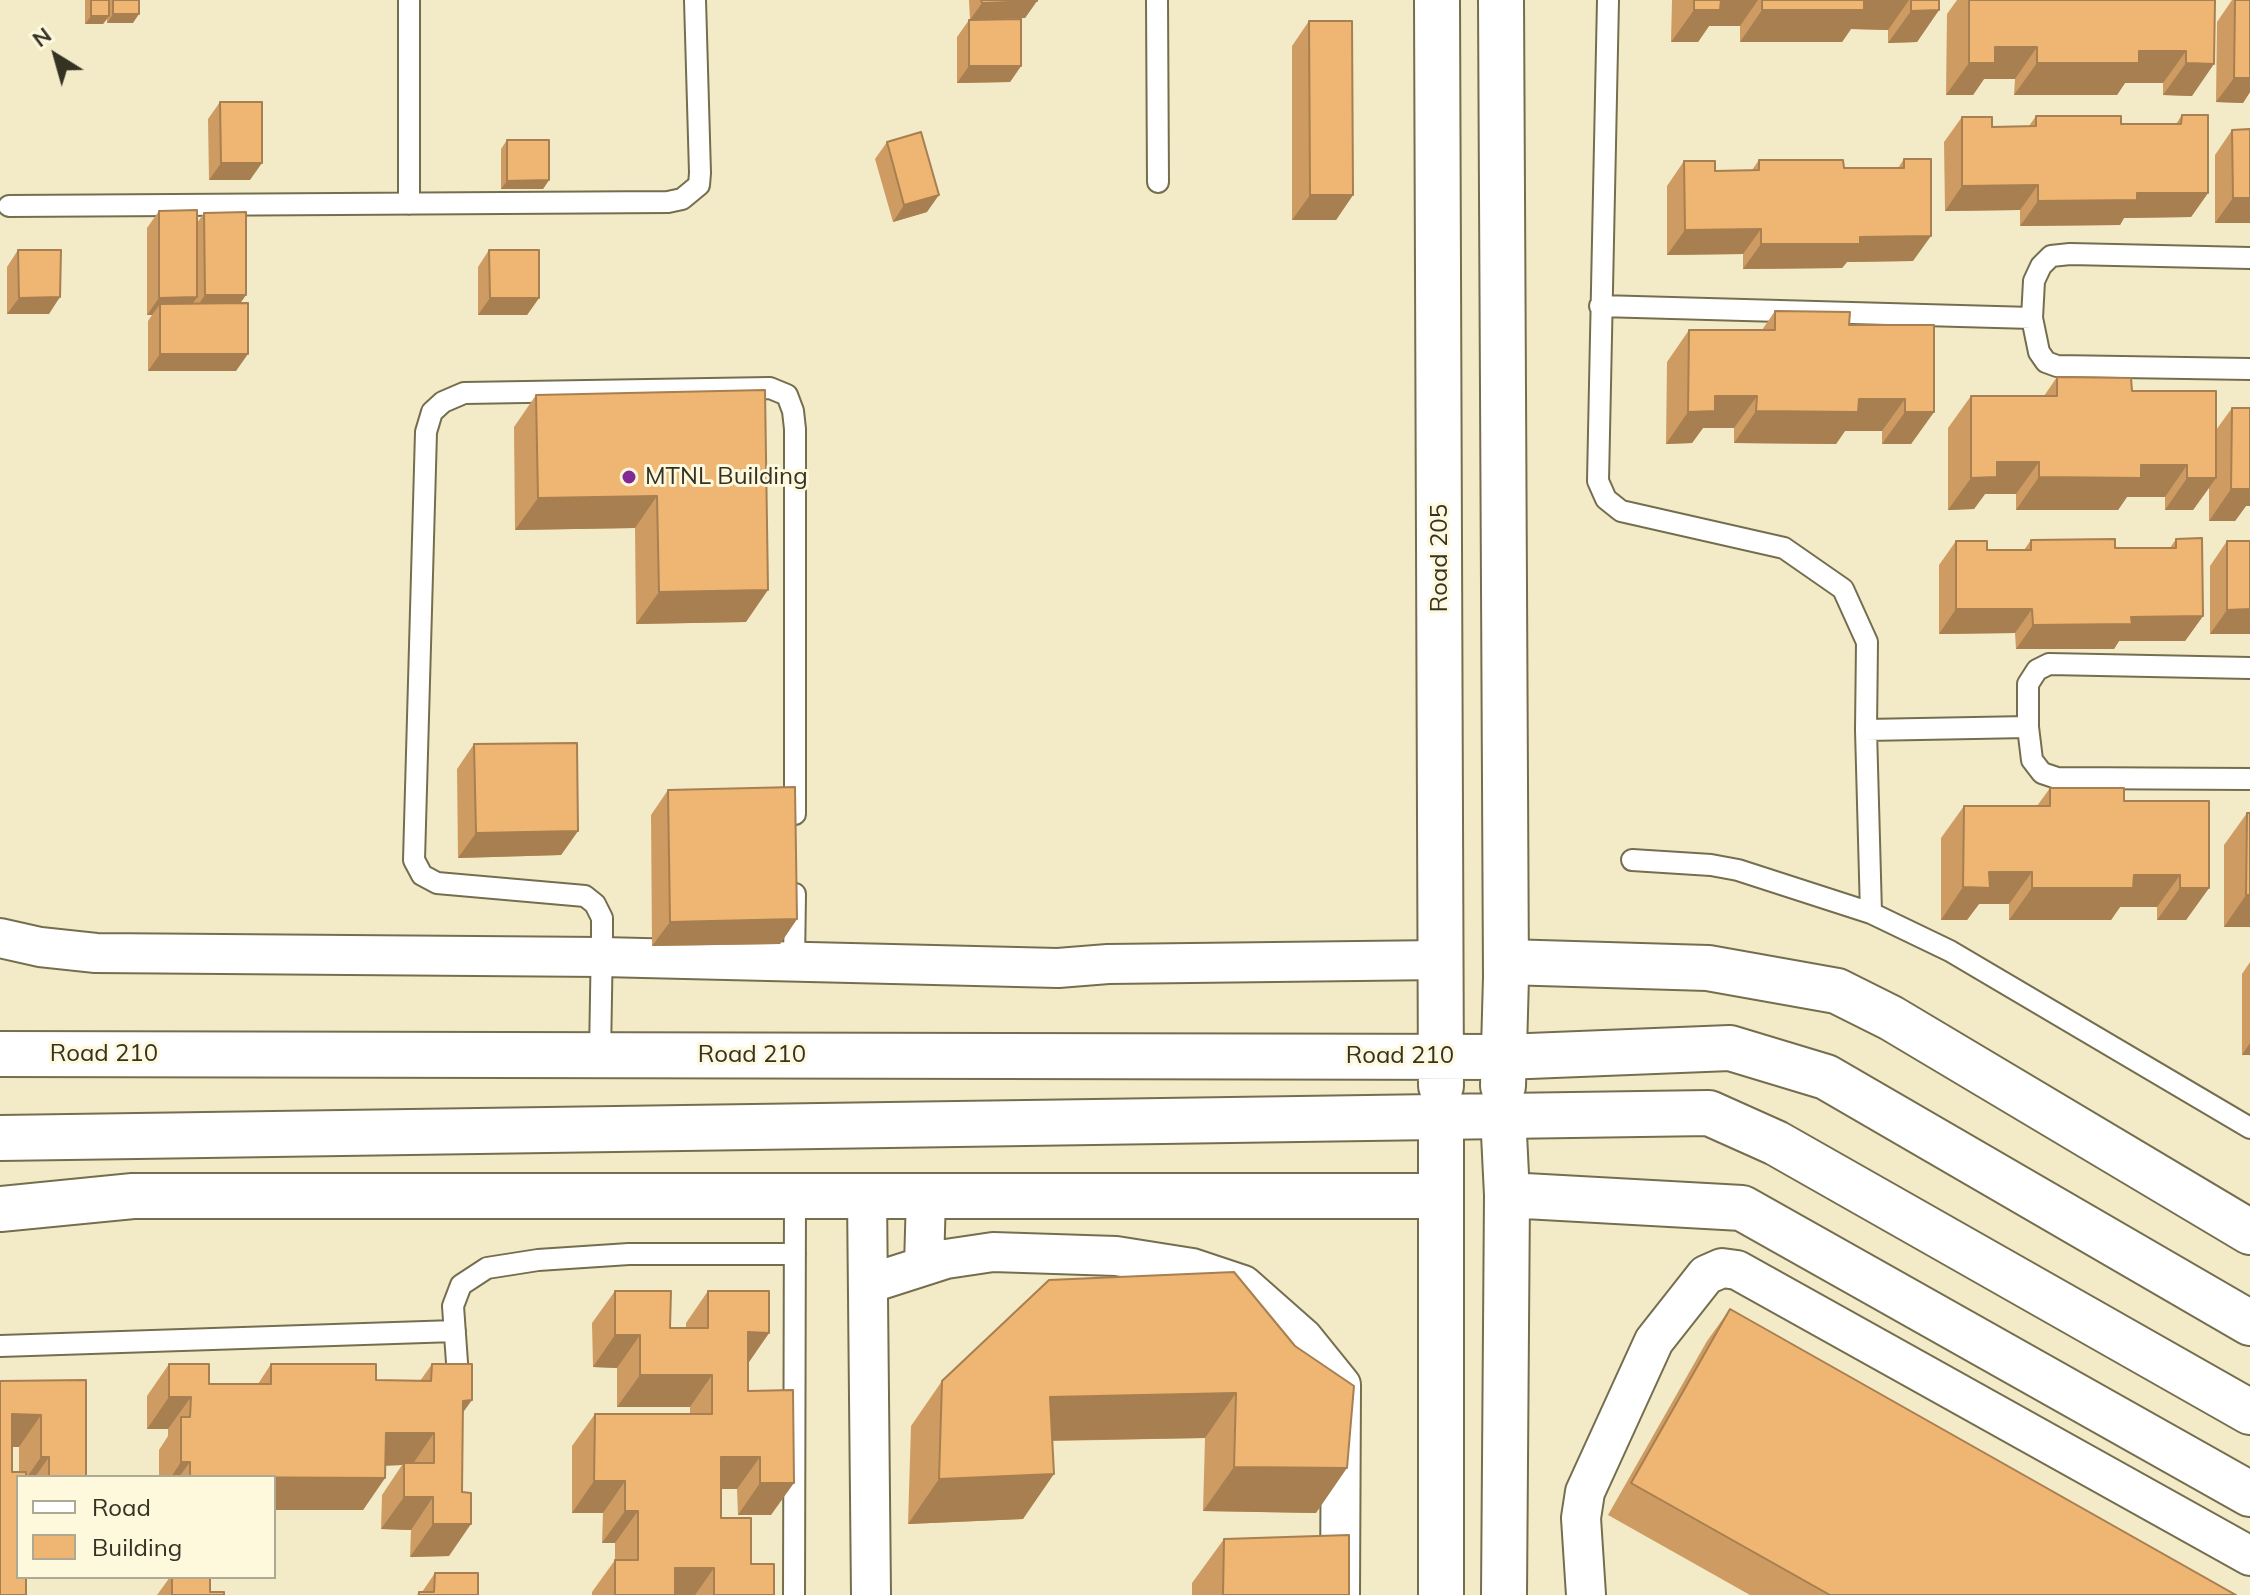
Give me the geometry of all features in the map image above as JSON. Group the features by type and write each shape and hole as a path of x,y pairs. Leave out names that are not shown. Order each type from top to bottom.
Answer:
{"main road":[{"name":"Road 205","path":"1437,0 1441,1595"},
{"path":"1501,0 1506,962 1503,1114 1507,1195 1504,1595"},
{"path":"1506,962 1708,968 1837,991 1891,1018 2250,1232"},
{"name":"Road 210","path":"0,1054 1504,1057 1730,1048 1826,1077 2250,1323"},
{"path":"0,1138 1709,1113 1776,1143 2250,1412"},
{"path":"1507,1195 1742,1208 2250,1494"},
{"path":"0,1209 133,1196 1441,1196"}],"street":[{"path":"0,938 40,947 96,953 602,957 1058,968 1108,964 1441,960"},
{"path":"867,1196 871,1595"},
{"path":"924,1266 926,1196"},
{"path":"868,1284 946,1259 993,1252 1116,1256 1192,1268 1243,1285 1303,1338 1341,1385 1340,1595"},
{"path":"1586,1595 1581,1518 1585,1492 1654,1341 1706,1275 1722,1268 1737,1270 2250,1556"}],"lane":[{"path":"409,0 409,204"},
{"path":"9,206 668,202 692,193 699,185 695,0"},
{"path":"1157,0 1158,182"},
{"path":"1608,0 1598,481 1606,499 1621,511 1784,548 1843,589 1867,642 1871,913"},
{"path":"2250,258 2051,256 2041,266 2034,281 2032,318 2039,352 2046,362 2057,366 2250,369"},
{"path":"1600,306 2032,318"},
{"path":"600,1055 602,918 595,904 585,896 437,883 422,875 414,860 426,432 432,412 443,402 464,393 770,388 787,395 795,429 795,841"},
{"path":"2250,668 2049,664 2037,670 2028,684 2032,760 2042,773 2057,778 2250,779"},
{"path":"1866,730 2028,727"},
{"path":"1632,860 1711,865 1738,870 1871,913 1950,951 2250,1128"},
{"path":"794,962 795,872"},
{"path":"794,1595 795,1196"},
{"path":"460,1415 453,1306 461,1285 487,1268 538,1260 629,1254 795,1254"},
{"path":"0,1346 455,1331"}],"building":[{"path":"91,0 109,0 109,16 91,16"},
{"path":"113,0 139,0 139,14 113,14"},
{"path":"981,0 1037,0 1037,1 982,3"},
{"path":"1694,0 1721,0 1720,10 1694,10"},
{"path":"1762,0 1864,0 1864,10 1762,10"},
{"path":"1911,0 1939,0 1939,10 1911,11"},
{"path":"1969,0 2215,0 2214,64 2186,63 2186,51 2139,51 2139,63 2037,63 2037,47 1995,47 1995,63 1969,63"},
{"path":"2235,0 2250,0 2250,78 2234,78"},
{"path":"1021,19 1021,66 969,66 969,20"},
{"path":"1309,21 1352,21 1353,195 1310,195"},
{"path":"220,102 262,102 262,163 221,163"},
{"path":"2182,115 2208,115 2208,193 2137,193 2137,200 2038,201 2038,185 1962,186 1962,117 1992,117 1992,127 2036,126 2036,116 2121,116 2121,124 2181,124"},
{"path":"2250,129 2250,198 2233,198 2232,130"},
{"path":"921,132 939,195 904,205 887,142"},
{"path":"507,140 549,140 549,180 507,181"},
{"path":"1904,159 1931,159 1931,236 1860,237 1860,244 1761,244 1761,229 1685,230 1684,161 1715,161 1715,171 1759,170 1759,160 1843,160 1844,168 1904,168"},
{"path":"197,210 197,297 159,298 159,211"},
{"path":"246,212 246,295 205,295 204,213"},
{"path":"18,250 61,250 60,297 19,298"},
{"path":"489,250 539,250 539,298 490,298"},
{"path":"248,303 248,354 160,354 160,304"},
{"path":"1775,311 1850,312 1849,325 1934,325 1934,412 1905,412 1905,399 1859,399 1858,412 1756,411 1757,396 1715,396 1715,411 1688,412 1689,330 1775,330"},
{"path":"2057,377 2131,378 2132,391 2216,391 2216,478 2187,478 2187,465 2141,465 2141,478 2039,477 2039,462 1997,462 1997,477 1971,478 1971,396 2057,396"},
{"name":"MTNL Building","path":"765,390 768,590 659,592 657,496 538,498 536,395"},
{"path":"2232,408 2250,408 2250,489 2231,489"},
{"path":"2202,538 2203,616 2131,617 2132,624 2033,625 2032,609 1956,609 1956,541 1987,541 1987,550 2031,550 2031,540 2115,539 2115,548 2176,548 2176,539"},
{"path":"2227,541 2250,541 2250,609 2227,610"},
{"path":"577,743 578,831 476,833 474,744"},
{"path":"795,787 797,919 670,922 668,790"},
{"path":"2050,788 2124,788 2124,801 2209,801 2209,888 2180,888 2180,875 2134,875 2133,888 2032,888 2032,872 1989,872 1990,888 1963,887 1964,806 2050,806"},
{"path":"2247,813 2250,813 2250,895 2246,895"},
{"path":"1234,1272 1295,1346 1354,1386 1347,1468 1234,1467 1236,1393 1050,1397 1054,1474 939,1479 942,1381 1049,1280"},
{"path":"615,1291 671,1291 670,1328 708,1328 708,1291 769,1291 769,1333 748,1332 748,1391 793,1390 794,1483 760,1483 760,1457 721,1457 721,1518 751,1518 751,1564 774,1564 774,1595 714,1595 714,1568 675,1568 675,1595 615,1595 615,1560 638,1560 638,1511 625,1511 625,1481 594,1481 595,1414 712,1414 712,1375 640,1375 640,1335 615,1335"},
{"path":"1730,1309 2236,1595 1830,1595 1631,1483"},
{"path":"169,1364 209,1364 209,1384 271,1384 271,1364 376,1364 376,1380 431,1381 432,1364 472,1364 472,1400 463,1401 462,1492 471,1493 471,1524 433,1524 433,1497 404,1497 404,1463 434,1463 434,1433 386,1433 385,1478 190,1475 190,1462 181,1462 181,1417 190,1417 191,1397 169,1397"},
{"path":"86,1380 86,1475 49,1475 49,1457 41,1457 41,1415 12,1414 12,1472 26,1472 26,1475 16,1475 16,1579 26,1579 26,1595 0,1595 0,1381"},
{"path":"1349,1535 1349,1595 1223,1595 1224,1539"},
{"path":"435,1573 478,1573 478,1595 419,1595 419,1592 434,1592"},
{"path":"172,1579 210,1579 210,1592 224,1592 224,1595 172,1595"}],"place":[{"name":"MTNL Building","path":"629,477"}]}
